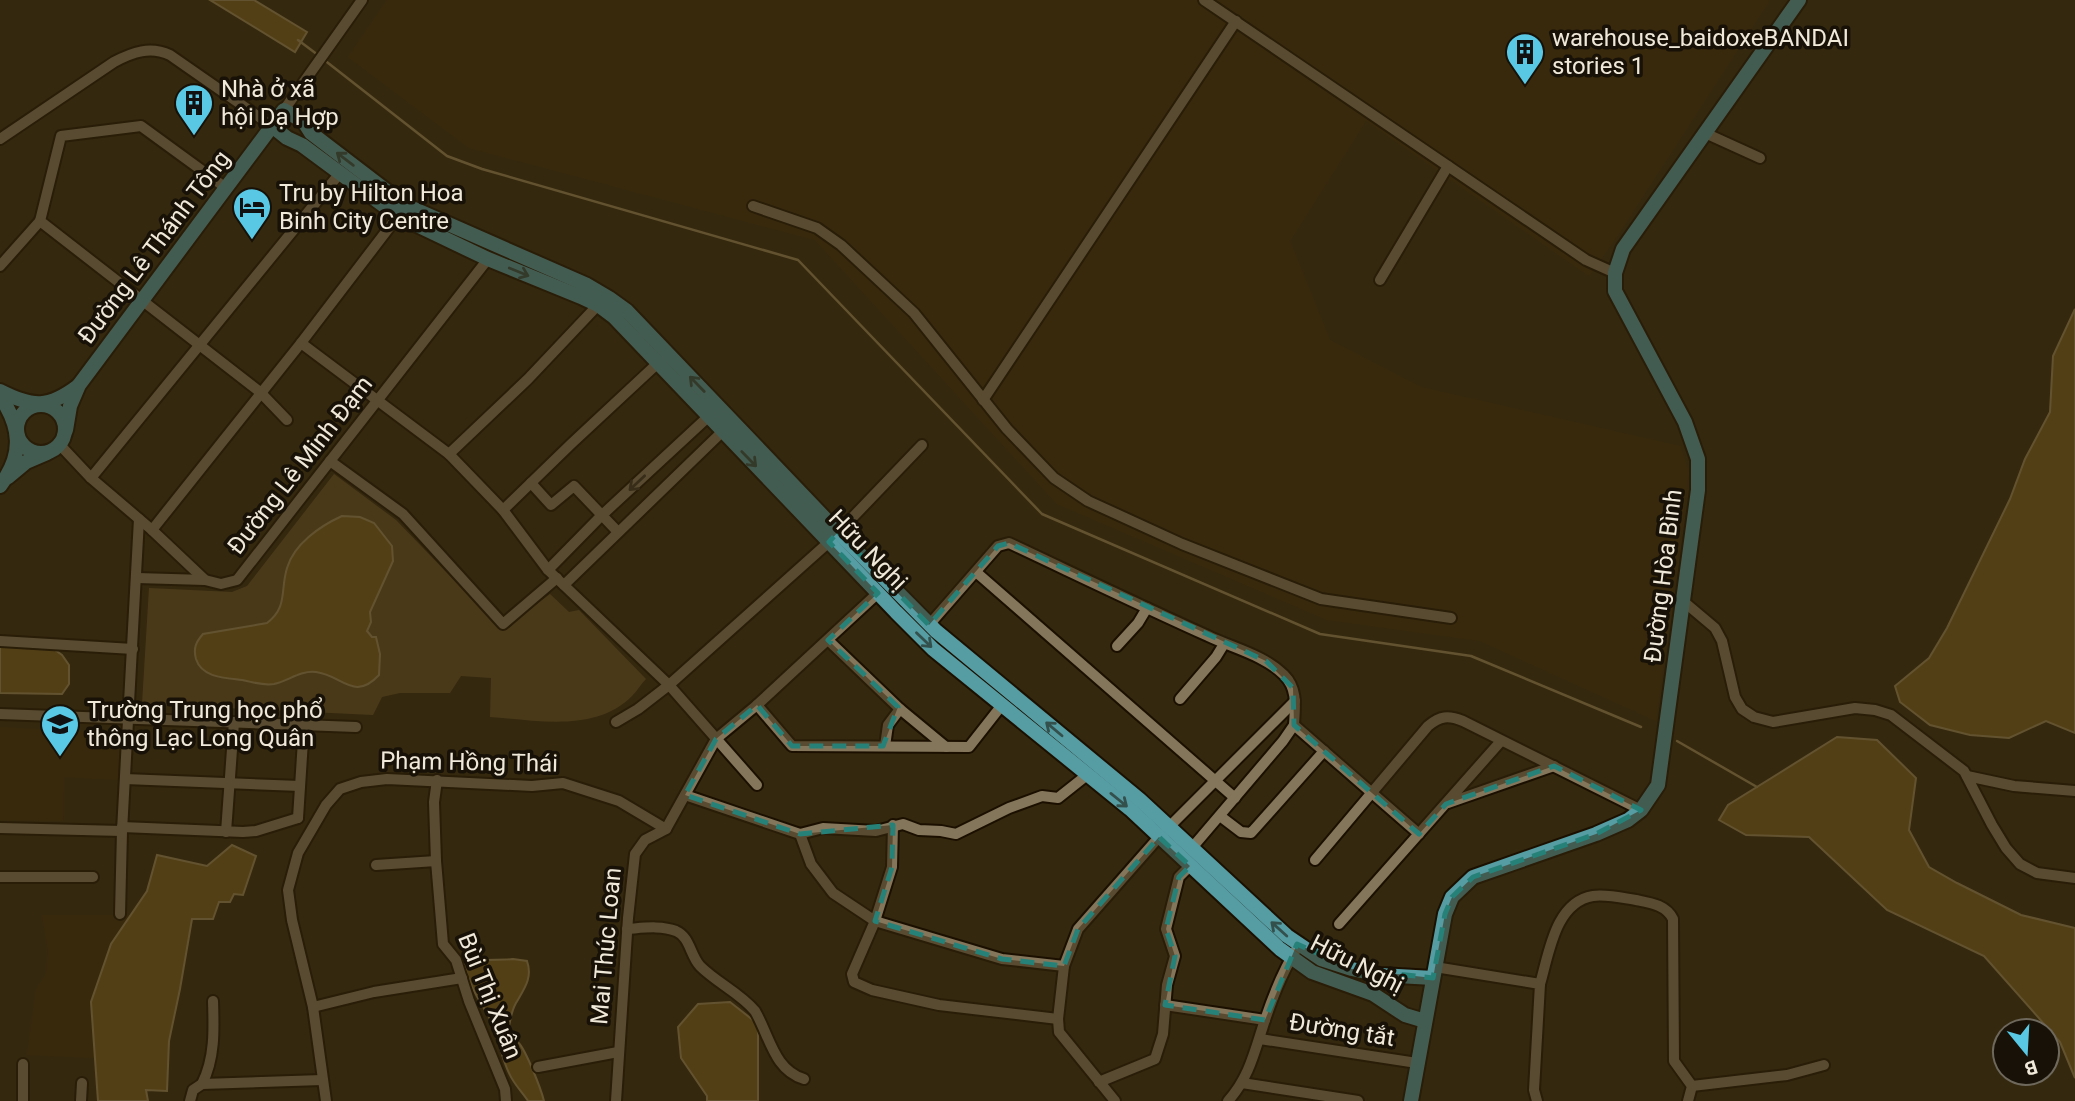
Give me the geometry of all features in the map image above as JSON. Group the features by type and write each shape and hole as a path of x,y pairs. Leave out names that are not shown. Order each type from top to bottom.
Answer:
{"main road":[{"path":"1615,273 1623,249 1799,0"},
{"name":"Đường Lê Thánh Tông","path":"66,430 70,406 79,385 288,104"},
{"name":"Hữu Nghị","path":"288,104 312,133 405,205 488,260 598,305 614,317 723,431 929,625 1140,800 1189,866 1280,950 1295,951 1380,975 1434,972"},
{"name":"Hữu Nghị","path":"272,126 398,216 587,285 627,311 727,416 834,537 878,593 933,649 1130,809 1191,849 1295,951 1312,972 1373,994 1405,1015 1425,1021"},
{"name":"Đường Hòa Bình","path":"1411,1101 1445,914 1452,897 1473,877 1628,821 1641,810 1658,785 1698,490 1698,459 1685,422 1615,291 1615,273"},
{"name":"Đường Lê Thánh Tông","path":"40,405 61,399 79,385"},
{"path":"0,394 18,401 48,406 61,415 66,430 60,445 26,462 2,483"},
{"path":"0,394 24,447 31,451 47,453"},
{"path":"2,483 15,455 20,418 25,411 40,405"},
{"path":"896,612 906,601"}],"street":[{"name":"Đường Lê Thánh Tông","path":"288,104 362,0"},
{"path":"1205,0 1586,260 1615,273"},
{"path":"983,400 1236,22"},
{"path":"0,139 114,61 144,50 158,50 188,66 272,126"},
{"path":"0,266 40,220 61,136 141,126 226,188"},
{"path":"1705,133 1760,158"},
{"path":"1380,280 1448,166"},
{"path":"91,478 340,173"},
{"path":"752,206 817,228 841,245 914,313 1007,429 1054,478 1088,500 1162,535 1321,599 1451,618"},
{"path":"152,530 398,216"},
{"path":"40,220 260,392 287,420"},
{"name":"Đường Lê Minh Đạm","path":"205,580 221,584 237,580 488,260"},
{"path":"449,454 528,379 598,305"},
{"path":"301,343 449,454 503,510 548,570 669,685 757,785"},
{"path":"503,510 658,363"},
{"path":"330,461 403,514 503,624 618,532 723,431 727,416 709,416 601,516 548,570"},
{"path":"60,445 91,478 205,580"},
{"path":"616,722 669,685 834,537 922,445"},
{"path":"658,463 673,479"},
{"path":"531,483 551,505 574,486 618,532"},
{"path":"120,914 139,519"},
{"path":"929,625 998,546 1009,543 1266,661 1284,675 1293,688 1294,726 1191,849"},
{"path":"976,572 1235,798"},
{"path":"137,578 205,580"},
{"path":"716,739 757,705 878,593"},
{"path":"1683,601 1715,628 1722,641 1735,697 1742,709 1754,717 1773,722 1855,708 1891,715 1964,771 1992,825 2020,864 2036,873 2075,878"},
{"path":"1117,646 1138,623 1147,608"},
{"path":"828,640 900,709 946,747"},
{"path":"0,641 132,649"},
{"path":"1180,699 1224,644"},
{"path":"1115,1101 1059,1032 1064,966 1077,929 1164,832 1295,701"},
{"path":"757,705 792,746 946,747 969,747 1002,705"},
{"path":"885,746 888,725 900,709"},
{"path":"0,714 356,727"},
{"path":"1315,860 1428,726 1445,716 1452,717 1641,810"},
{"path":"226,832 233,722"},
{"path":"298,818 304,725"},
{"path":"1294,726 1419,834"},
{"name":"Mai Thúc Loan","path":"616,1101 627,929 635,854 645,840 666,829 716,739"},
{"path":"1339,924 1501,741"},
{"path":"1220,816 1241,832 1251,833 1324,751"},
{"path":"1446,804 1554,766"},
{"path":"685,795 800,834 823,828 876,831 904,824 919,830 956,834 1009,808 1042,796 1058,799 1087,775"},
{"path":"1967,776 2014,786 2075,791"},
{"path":"125,779 300,786"},
{"name":"Phạm Hồng Thái","path":"326,1101 313,1007 292,920 288,890 298,853 326,805 340,789 361,782 387,779 532,786 563,783 619,801 666,829"},
{"name":"Bùi Thị Xuân","path":"437,780 433,802 443,944 456,960 505,1089 506,1101"},
{"path":"298,818 312,828"},
{"path":"0,828 257,831 298,818"},
{"path":"893,825 892,867 875,921 852,974 856,985 939,1005 1058,1019"},
{"path":"800,834 811,864 833,893 875,921 1002,959 1064,966"},
{"path":"376,865 436,861"},
{"path":"1099,1082 1155,1059 1163,1034 1167,985 1175,956 1166,929 1179,877 1189,866"},
{"path":"0,877 93,877"},
{"path":"1537,1101 1534,1090 1540,984 1562,918 1578,902 1594,896 1642,901 1664,907 1673,919 1674,1061 1692,1086"},
{"path":"627,929 662,928 681,934 700,965 755,1011 784,1068 793,1076 804,1079"},
{"path":"1228,1101 1242,1083 1255,1058 1265,1020 1295,951"},
{"path":"1434,972 1540,984"},
{"path":"313,1007 374,992 462,978"},
{"path":"190,1101 193,1090 202,1084 209,1071 212,1057 213,1002"},
{"path":"1165,1005 1265,1020"},
{"name":"Đường tắt","path":"1259,1039 1417,1063"},
{"path":"538,1067 618,1052"},
{"path":"23,1064 23,1101"},
{"path":"1692,1086 1787,1075 1824,1065"},
{"path":"202,1084 322,1080"},
{"path":"81,1101 82,1083"},
{"path":"1242,1083 1358,1101"},
{"path":"1688,1101 1692,1086"}],"highlighted area":[{"path":"838,532 929,625 998,546 1009,543 1266,661 1293,688 1294,725 1419,834 1446,804 1554,766 1641,810 1596,834 1473,877 1452,897 1445,914 1433,978 1352,969 1297,944 1265,1020 1165,1005 1175,956 1166,929 1179,877 1190,866 1159,837 1078,929 1064,966 1002,959 875,921 892,867 893,825 800,834 685,795 716,739 757,705 792,746 883,746 898,707 828,640 878,593 829,542"}],"shaded area":[{"path":"210,0 254,0 307,32 295,52"},
{"path":"387,0 1770,0 1589,276 1366,121 1290,241 1330,340 1421,387 1680,446 1689,472 1656,721 1480,641 1327,620 1057,504 815,240 469,148 348,57"},
{"path":"2075,309 2075,733 2046,721 2009,738 1970,735 1930,725 1900,702 1895,686 1929,658 1947,628 2010,499 2025,459 2050,412 2053,356"},
{"path":"334,474 396,520 502,630 550,594 569,612 579,610 646,679 632,696 617,708 583,720 565,722 490,717 491,678 461,676 450,693 400,693 382,697 373,715 142,704 149,588 232,592 247,586"},
{"path":"342,516 360,517 374,523 392,546 393,561 370,612 371,622 367,631 372,637 376,637 380,654 379,675 370,683 355,687 316,672 266,684 222,677 203,670 195,652 203,634 267,623 281,605 287,568 295,551 325,525"},
{"path":"34,646 55,650 69,665 69,684 62,694 0,693 0,647"},
{"name":"Trường Trung học phổ thông Lạc Long Quân","path":"0,727 110,733 120,740 118,780 64,777 63,821 0,820"},
{"path":"1837,737 1877,740 1916,778 1909,830 1929,867 2021,915 2075,928 2075,1078 2061,1044 2061,1017 2038,1017 1984,956 1887,910 1809,837 1746,835 1719,820 1728,805"},
{"path":"232,845 256,856 243,895 234,894 230,902 219,902 213,919 192,919 169,1041 167,1091 146,1090 148,1101 98,1101 91,1002 111,944 147,891 157,855 207,866"},
{"path":"42,915 132,915 111,944 91,1002 96,1058 27,1055 36,989 46,974 48,951"},
{"path":"481,960 527,961 529,973 527,983 513,1010 508,1035 517,1041 525,1053 544,1101 528,1101 513,1080 491,1022 468,979 464,965"},
{"path":"730,1002 758,1024 758,1101 707,1101 707,1096 681,1058 678,1027 698,1004"}],"waterway":[{"path":"298,40 318,55"},
{"path":"323,59 447,156 482,169 798,260 1042,514 1320,634 1471,656 1641,727"},
{"path":"1677,741 1757,787"}],"place":[{"name":"warehouse_baidoxeBANDAI stories 1","path":"1525,86"},
{"name":"Nhà ở xã hội Dạ Hợp","path":"194,137"},
{"name":"Tru by Hilton Hoa Binh City Centre","path":"252,241"},
{"name":"Trường Trung học phổ thông Lạc Long Quân","path":"60,758"}]}
